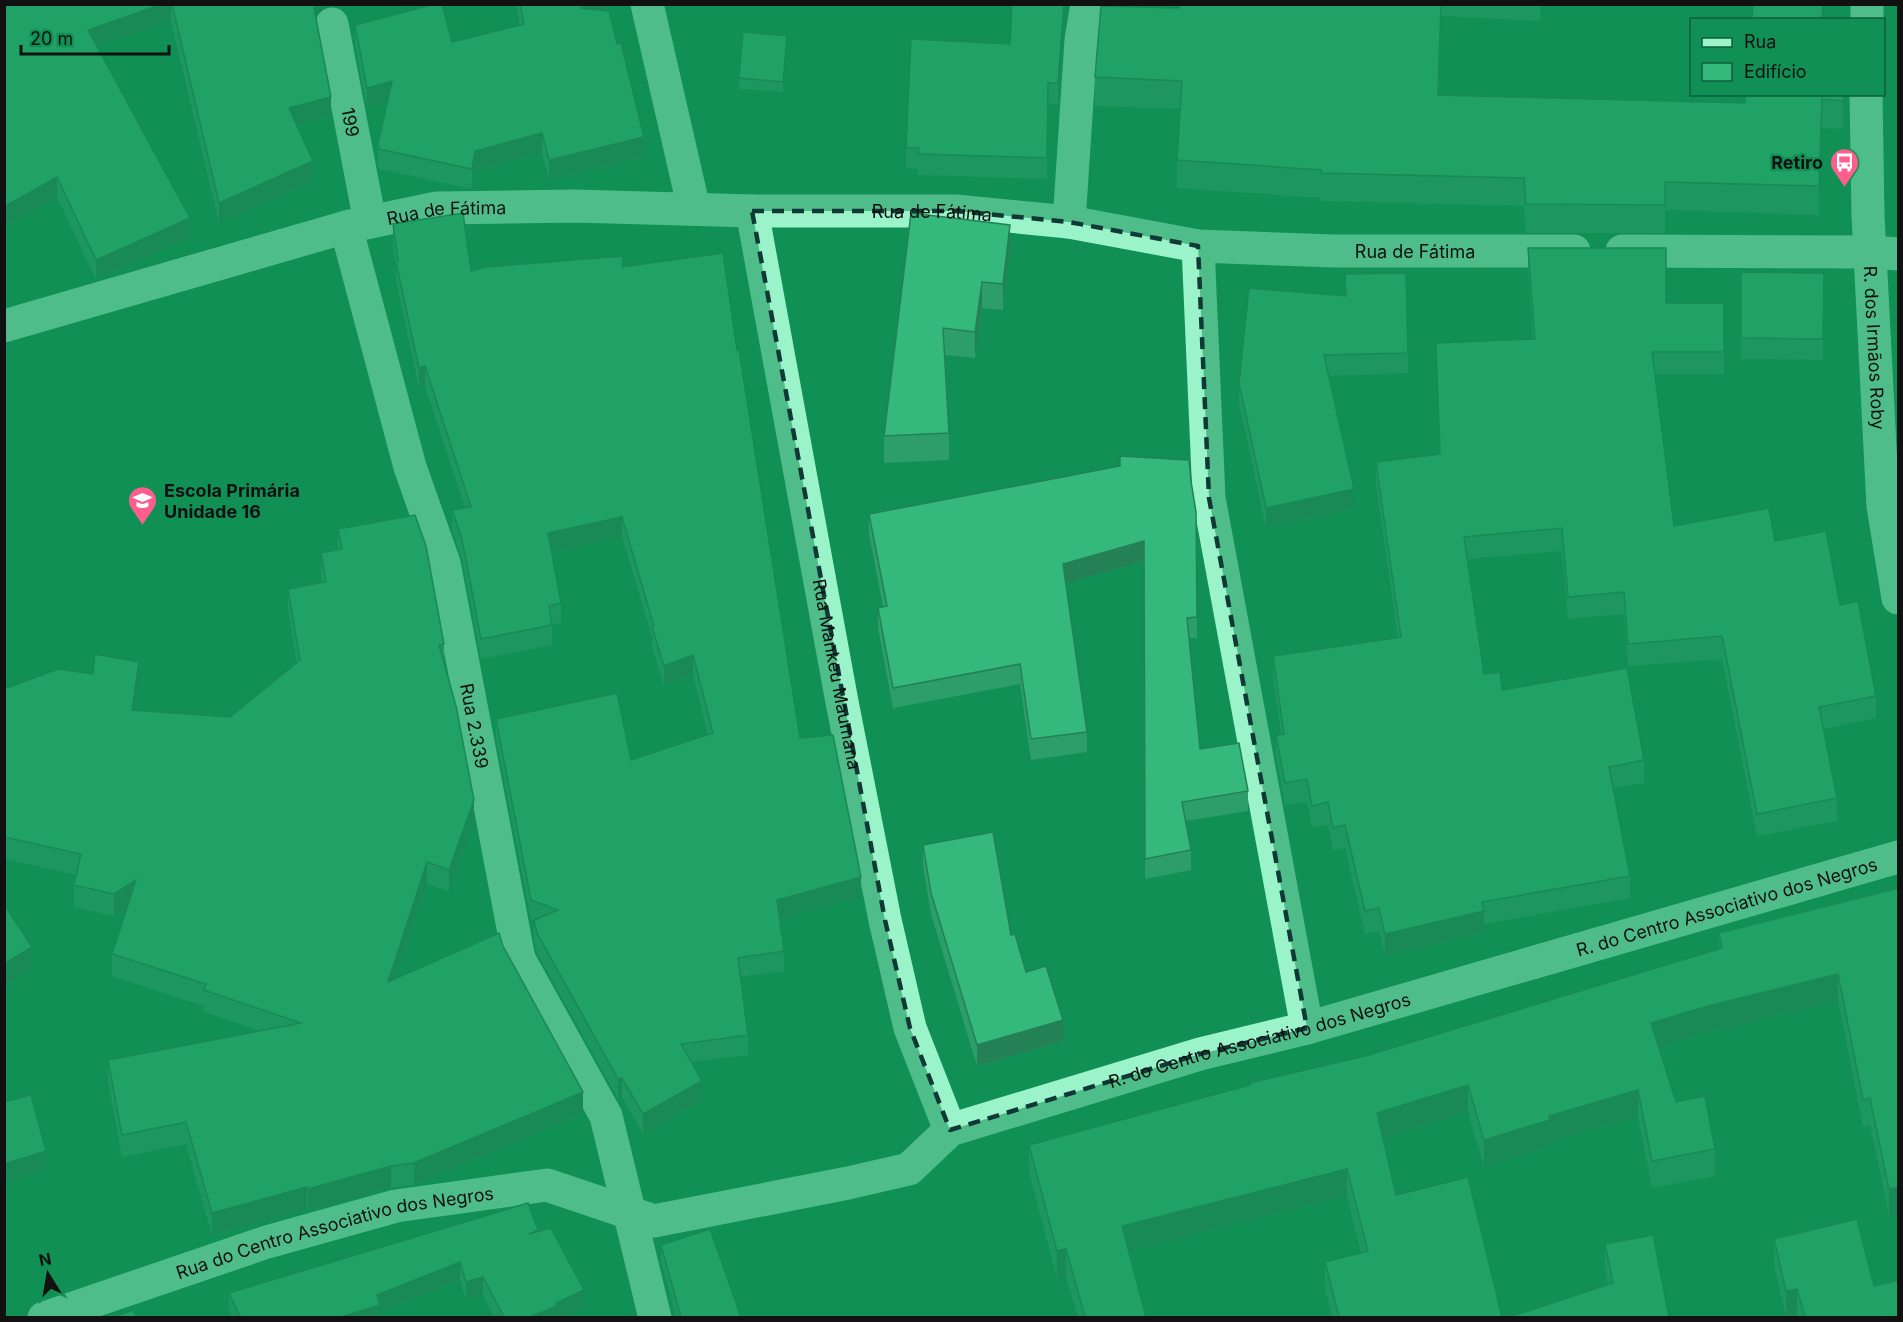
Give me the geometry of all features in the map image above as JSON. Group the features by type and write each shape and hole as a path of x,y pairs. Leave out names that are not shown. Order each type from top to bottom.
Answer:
{"street":[{"path":"647,4 694,208"},
{"path":"1069,222 1081,40 1087,4"},
{"name":"199","path":"332,24 358,224"},
{"name":"R. dos Irmãos Roby","path":"1866,96 1868,215 1885,253 1883,506 1899,598"},
{"name":"Rua de Fátima","path":"4,326 358,224 437,208 575,206 752,211 956,211 1069,222 1198,246 1334,251 1885,253"},
{"name":"Rua Mankeu Maumana","path":"752,211 842,702 885,920 910,1028 950,1130"},
{"name":"Rua 2.339","path":"358,224 410,467 444,563 519,959 606,1116 655,1317"},
{"path":"1198,246 1209,498 1307,1028"},
{"name":"R. do Centro Associativo dos Negros","path":"630,1212 654,1221 909,1169 950,1130 1200,1054 1307,1028 1899,856"},
{"name":"Rua do Centro Associativo dos Negros","path":"44,1317 267,1242 396,1206 547,1185 630,1212"}],"highlighted area":[{"path":"752,211 956,211 1069,222 1198,246 1209,498 1307,1028 1200,1054 950,1130 910,1028 885,920"}],"building":[{"path":"4,4 163,4 88,30 190,218 96,260 57,177 4,207"},
{"path":"172,4 314,4 331,97 289,108 313,161 219,203"},
{"path":"442,4 452,42 524,24 520,4 595,4 580,8 609,11 617,44 621,43 644,137 549,160 542,133 475,151 472,169 379,149 378,144 392,81 367,88 355,25"},
{"path":"1012,4 1064,4 1058,83 1048,83 1047,158 918,154 919,148 906,148 911,39 1010,44"},
{"path":"1180,4 1441,4 1438,95 1745,103 1746,96 1844,96 1843,101 1822,99 1819,186 1665,182 1665,205 1526,204 1524,178 1321,173 1321,170 1177,160 1182,81 1095,77 1101,6 1179,8"},
{"path":"1753,4 1823,4 1822,18 1752,18"},
{"path":"743,32 787,36 783,82 739,78"},
{"path":"463,213 471,271 486,267 623,256 622,267 723,253 800,738 833,735 861,877 777,900 784,951 738,958 748,1035 681,1044 702,1081 643,1114 622,1078 618,1079 537,933 534,920 558,910 531,900 496,719 617,693 631,760 713,733 693,655 664,666 622,517 548,533 561,603 549,606 552,625 481,639 462,539 452,510 471,507 425,366 419,368 396,262 398,261 393,224"},
{"path":"911,213 1010,225 1003,284 982,282 975,332 943,328 949,433 884,436"},
{"path":"1528,248 1666,248 1666,303 1724,303 1724,352 1652,352 1674,526 1769,508 1775,541 1826,531 1840,605 1858,601 1876,696 1819,707 1837,798 1757,814 1722,636 1628,644 1624,592 1568,597 1562,528 1464,537 1484,674 1500,672 1502,690 1627,668 1644,760 1609,767 1630,876 1482,902 1484,911 1385,934 1379,908 1365,911 1345,825 1333,828 1328,802 1312,806 1307,779 1285,783 1276,735 1284,734 1273,656 1401,637 1376,462 1440,454 1436,343 1535,339"},
{"path":"1741,272 1824,273 1823,339 1741,338"},
{"path":"1406,273 1408,353 1324,355 1354,489 1266,508 1239,383 1249,288 1346,296 1345,274"},
{"path":"1120,456 1189,460 1196,512 1197,617 1187,618 1200,749 1239,743 1248,791 1182,802 1191,850 1145,859 1144,541 1063,564 1087,732 1031,739 1020,664 893,688 878,608 887,606 869,514 1120,466"},
{"path":"415,515 426,546 444,644 439,645 456,706 474,800 449,870 427,862 388,982 499,933 503,946 583,1092 414,1163 391,1166 212,1213 186,1122 122,1135 108,1060 301,1023 204,990 206,984 112,954 136,880 114,894 74,885 81,854 4,837 4,689 58,669 93,674 95,654 139,662 132,710 230,717 300,660 288,589 326,582 321,553 342,549 338,529"},
{"path":"993,832 1011,935 1015,934 1026,972 1046,966 1063,1020 977,1045 931,893 923,845"},
{"path":"1899,888 1899,1187 1889,1189 1870,1098 1863,1100 1838,974 1708,1006 1651,1023 1676,1102 1705,1096 1715,1149 1652,1161 1638,1090 1549,1116 1550,1120 1484,1140 1468,1085 1377,1113 1396,1195 1468,1177 1502,1317 1339,1317 1325,1262 1368,1251 1347,1169 1122,1226 1146,1317 1085,1317 1066,1249 1057,1251 1029,1145 1250,1085 1250,1083 1369,1055 1722,948 1719,933"},
{"path":"4,904 32,947 4,964"},
{"path":"31,1095 46,1151 4,1164 4,1102"},
{"path":"528,1203 538,1230 529,1234 551,1228 584,1290 556,1303 557,1306 530,1317 504,1317 483,1277 466,1282 460,1262 377,1295 380,1305 341,1317 240,1317 229,1293"},
{"path":"1857,1219 1874,1286 1899,1280 1899,1317 1805,1317 1797,1289 1786,1291 1774,1239"},
{"path":"710,1229 741,1317 681,1317 661,1245"},
{"path":"1653,1235 1669,1317 1509,1317 1613,1283 1605,1244"},
{"path":"133,1310 137,1317 114,1317"}],"place":[{"name":"Retiro","path":"1844,188"},
{"name":"Escola Primária Unidade 16","path":"143,526"}]}
